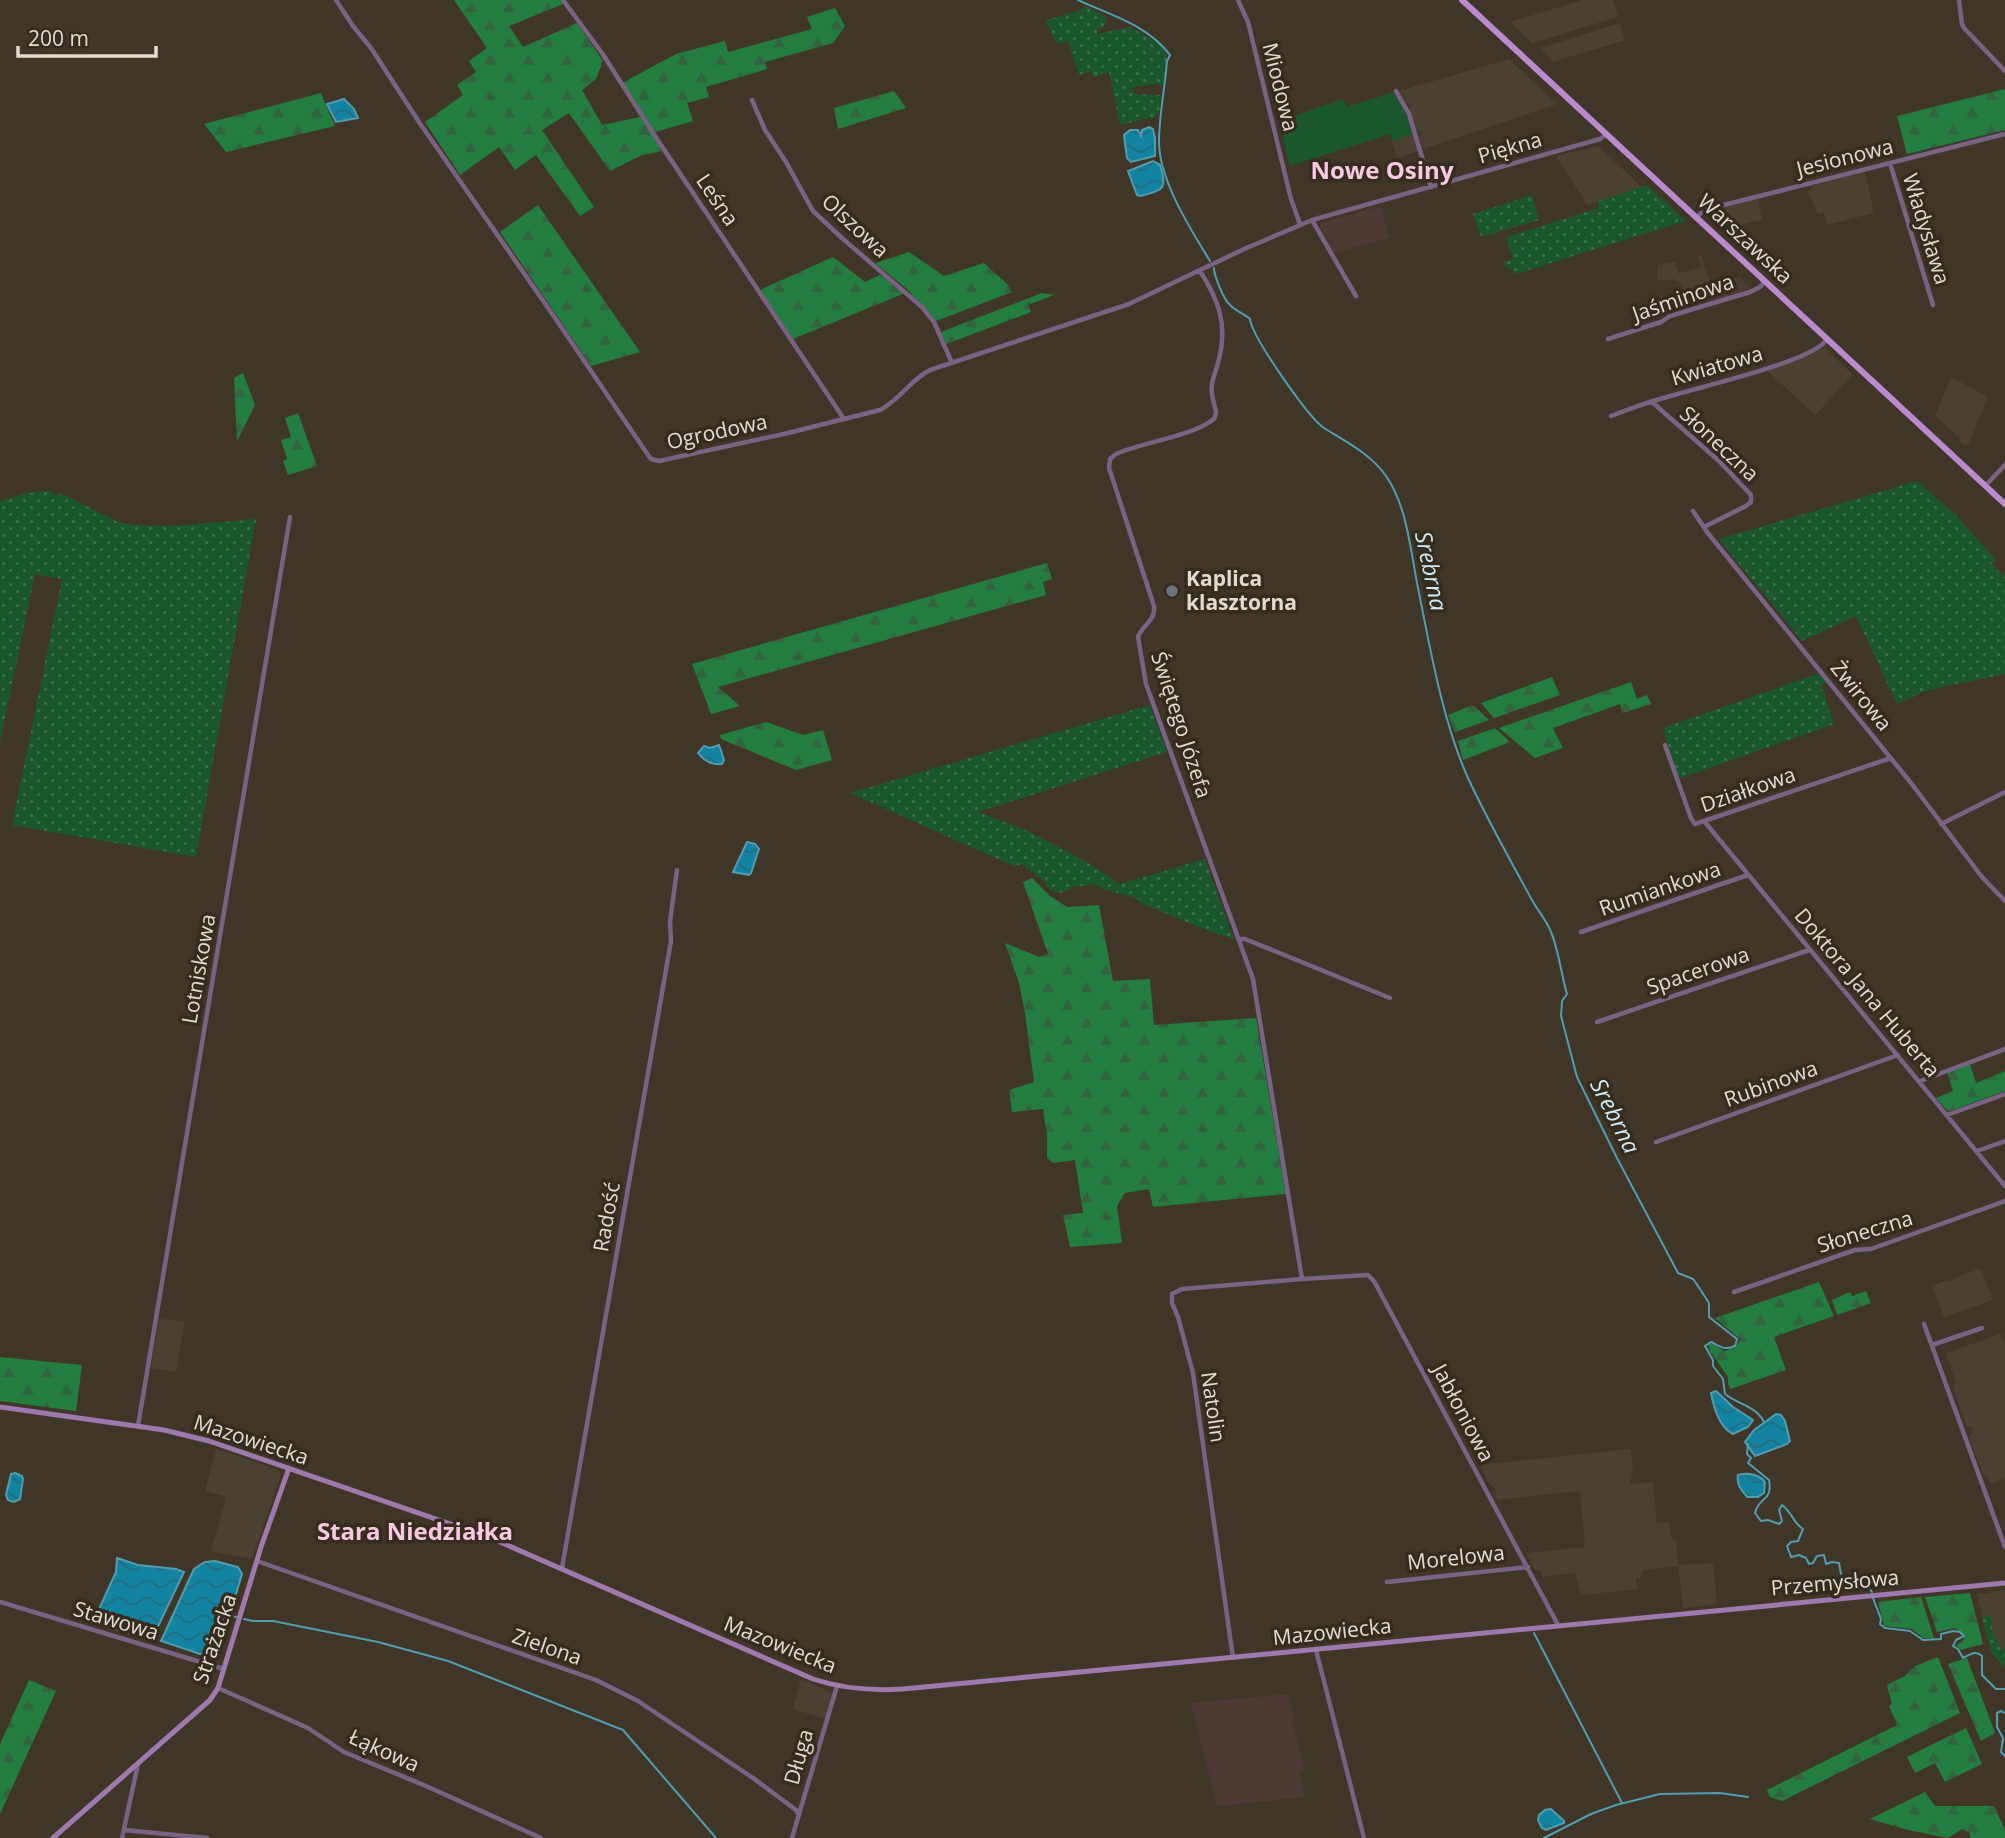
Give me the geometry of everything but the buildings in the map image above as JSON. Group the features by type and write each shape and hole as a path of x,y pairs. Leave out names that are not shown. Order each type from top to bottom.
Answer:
{"main road":[{"name":"Warszawska","path":"1462,0 2005,504"}],"street":[{"name":"Ogrodowa","path":"336,0 651,459 659,461 883,408 922,374 1129,304 1300,224"},
{"name":"Leśna","path":"563,0 844,419"},
{"name":"Miodowa","path":"1238,0 1248,22 1291,199 1300,224"},
{"path":"1959,0 1964,28 2005,71"},
{"path":"1396,90 1413,125 1430,187"},
{"name":"Olszowa","path":"752,100 765,130 813,211 922,307 934,322 952,363"},
{"name":"Piękna","path":"1300,224 1600,139 1606,134"},
{"name":"Jesionowa","path":"1696,218 1708,209 2005,134"},
{"name":"Władysława","path":"1890,163 1933,305"},
{"path":"1312,220 1356,296"},
{"name":"Świętego Józefa","path":"1200,271 1215,295 1220,314 1220,354 1211,386 1216,416 1188,431 1118,452 1110,459 1109,467 1154,606 1153,618 1140,630 1138,637 1145,679 1253,979 1302,1279"},
{"name":"Jaśminowa","path":"1608,339 1661,323 1670,316 1750,292 1765,281"},
{"name":"Kwiatowa","path":"1611,416 1789,361 1822,346 1827,339"},
{"name":"Słoneczna","path":"1652,402 1719,461 1751,495 1748,505 1704,527"},
{"path":"1985,486 2005,465"},
{"name":"Żwirowa","path":"1693,510 1891,758 1982,877 2005,901"},
{"name":"Lotniskowa","path":"138,1426 290,517"},
{"name":"Działkowa","path":"1665,745 1695,824 1891,758"},
{"path":"1941,824 2005,792"},
{"name":"Doktora Jana Huberta","path":"1704,821 2005,1186"},
{"name":"Radość","path":"562,1568 671,941 670,921 677,870"},
{"name":"Rumiankowa","path":"1581,932 1748,875"},
{"path":"1239,939 1245,939 1390,999"},
{"name":"Spacerowa","path":"1597,1022 1810,949"},
{"path":"1920,1081 2005,1049"},
{"name":"Rubinowa","path":"1656,1142 1898,1055"},
{"path":"1948,1115 2005,1094"},
{"path":"1977,1151 2005,1141"},
{"name":"Słoneczna","path":"1734,1292 1855,1250 1871,1249 2005,1201"},
{"name":"Jabłoniowa","path":"1302,1279 1360,1274 1367,1275 1374,1281 1558,1625"},
{"name":"Natolin","path":"1233,1658 1193,1373 1171,1297 1182,1289 1302,1279"},
{"path":"1924,1324 2005,1547"},
{"path":"1932,1345 1982,1328"},
{"name":"Mazowiecka","path":"0,1406 192,1436 481,1534 813,1679 837,1686 868,1690 1233,1658 1667,1614"},
{"name":"Strażacka","path":"52,1838 210,1700 218,1688 289,1468"},
{"name":"Zielona","path":"257,1561 596,1680 638,1701 753,1778 799,1815"},
{"name":"Morelowa","path":"1387,1582 1528,1567"},
{"name":"Przemysłowa","path":"1667,1614 2005,1583"},
{"name":"Stawowa","path":"0,1602 223,1670"},
{"path":"1316,1650 1364,1838"},
{"name":"Długa","path":"792,1838 837,1686"},
{"name":"Łąkowa","path":"218,1688 308,1728 344,1752 541,1838"},
{"path":"122,1838 138,1764"},
{"path":"124,1830 207,1838"}],"shaded area":[{"path":"1582,0 1613,0 1618,17 1532,43 1511,22"},
{"path":"1620,23 1625,40 1553,62 1540,48"},
{"path":"1509,59 1557,104 1423,149 1419,136 1422,133 1417,130 1409,110 1411,106 1399,91"},
{"path":"1413,134 1418,151 1397,158 1392,141"},
{"path":"1598,146 1642,187 1587,205 1556,156"},
{"path":"1865,172 1874,213 1827,225 1824,213 1818,214 1807,191 1812,189 1812,186"},
{"path":"1758,199 1762,220 1728,228 1711,211"},
{"path":"1381,206 1389,238 1334,253 1320,223"},
{"path":"1701,255 1711,286 1685,294 1681,283 1672,279 1657,280 1658,265 1675,262 1680,273 1701,267 1698,256"},
{"path":"1740,277 1752,289 1715,300 1711,286"},
{"path":"1825,348 1853,375 1815,415 1767,371"},
{"path":"1951,377 1988,397 1968,445 1965,446 1958,440 1960,438 1935,416"},
{"path":"1979,1269 1993,1300 1944,1317 1932,1286"},
{"path":"159,1319 185,1321 176,1372 151,1368"},
{"path":"2000,1334 2005,1342 2005,1479 1990,1484 1987,1476 1984,1476 1969,1438 1973,1432 1972,1427 1967,1426 1956,1397 1953,1385 1956,1383 1946,1353"},
{"path":"216,1449 279,1470 281,1474 252,1559 211,1551 226,1497 205,1491"},
{"path":"1630,1449 1633,1468 1630,1484 1653,1482 1657,1523 1669,1522 1672,1540 1676,1539 1678,1565 1713,1565 1717,1602 1714,1605 1683,1608 1678,1566 1644,1570 1641,1578 1636,1578 1637,1589 1581,1595 1575,1573 1542,1577 1541,1571 1535,1570 1526,1553 1585,1547 1580,1491 1498,1500 1493,1492 1495,1489 1488,1482 1480,1465"},
{"path":"2005,1590 2005,1668 1991,1652 1977,1594"},
{"path":"801,1679 832,1693 825,1719 793,1709"},
{"path":"1288,1694 1294,1718 1291,1719 1305,1770 1299,1772 1305,1797 1217,1806 1191,1703"}],"green space":[{"path":"454,0 561,0 563,4 509,26 523,47 577,23 603,61 596,79 582,90 602,125 640,117 663,151 642,155 610,171 569,113 542,130 594,207 580,216 536,155 515,170 499,147 460,175 425,122 463,95 457,85 476,72 469,61 487,48"},
{"path":"1086,6 1106,17 1106,24 1097,34 1130,27 1161,45 1167,55 1164,84 1132,88 1135,94 1161,95 1159,113 1154,117 1120,125 1109,72 1093,77 1091,71 1079,75 1068,41 1056,44 1046,20 1076,12"},
{"path":"835,8 845,26 833,43 765,62 767,69 706,87 709,97 687,103 693,121 655,132 622,83 676,54 725,41 728,52 812,29 807,17"},
{"path":"2005,89 2005,130 1907,154 1897,116"},
{"path":"894,91 906,108 838,129 834,108"},
{"path":"1394,92 1405,111 1413,134 1392,141 1390,134 1290,166 1279,121 1343,99 1347,107"},
{"path":"321,93 335,126 226,152 204,124"},
{"path":"1647,185 1686,221 1516,274 1503,263 1513,259 1506,237 1599,208 1598,201"},
{"path":"1532,195 1539,220 1481,237 1473,214"},
{"path":"538,205 640,352 591,366 500,232"},
{"path":"909,252 944,276 984,263 1012,292 936,321 907,289 875,263"},
{"path":"833,257 865,282 880,275 905,293 793,339 760,290"},
{"path":"1042,293 1054,295 1028,305 1031,312 946,344 941,332"},
{"path":"243,373 255,405 237,441 234,378"},
{"path":"298,413 317,466 288,475 283,461 287,459 281,440 291,437 285,418"},
{"path":"1917,481 1955,514 1996,560 1991,564 2005,577 2005,674 1928,690 1897,704 1856,616 1802,641 1719,539"},
{"path":"52,491 52,495 63,494 118,522 134,525 174,526 256,519 196,857 12,825 62,579 35,574 0,742 0,501 26,493"},
{"path":"1047,563 1052,579 1043,582 1046,595 718,687 740,706 711,714 692,664"},
{"path":"1817,674 1827,683 1822,687 1834,724 1678,779 1663,728"},
{"path":"1552,677 1560,695 1494,718 1481,703"},
{"path":"1631,682 1637,699 1647,695 1651,704 1623,713 1620,704 1553,728 1563,748 1535,758 1499,728"},
{"path":"1150,705 1167,752 978,812 1028,831 1085,861 1120,884 1205,859 1234,939 1095,884 1075,887 1061,893 1049,889 1044,881 1022,864 1014,866 850,793"},
{"path":"1473,705 1489,720 1455,732 1448,715"},
{"path":"766,722 803,735 823,730 832,760 796,770 721,739 720,735"},
{"path":"1495,728 1510,742 1463,760 1458,741"},
{"path":"1032,878 1050,896 1067,907 1099,905 1113,981 1150,979 1154,1025 1256,1018 1286,1194 1153,1207 1149,1189 1125,1193 1117,1206 1122,1243 1070,1247 1063,1215 1083,1213 1075,1160 1053,1163 1047,1158 1043,1109 1012,1112 1009,1090 1034,1082 1019,983 1005,943 1039,957 1048,954 1023,882"},
{"path":"1970,1064 1976,1083 2005,1071 2005,1091 1947,1110 1936,1098 1953,1091 1947,1072"},
{"path":"1819,1282 1834,1316 1774,1337 1786,1370 1730,1389 1728,1377 1708,1344 1724,1351 1735,1348 1740,1339 1715,1318"},
{"path":"1866,1291 1871,1303 1837,1315 1832,1300 1850,1292 1852,1296"},
{"path":"0,1357 82,1365 76,1411 0,1401"},
{"path":"1970,1593 1983,1644 1961,1650 1956,1645 1962,1642 1965,1636 1955,1628 1937,1632 1925,1597"},
{"path":"1921,1597 1934,1638 1923,1638 1912,1629 1884,1626 1878,1602"},
{"path":"1991,1616 1992,1632 2005,1653 2005,1668 1991,1652 1982,1617"},
{"path":"1938,1657 1960,1713 1782,1801 1770,1797 1767,1790 1897,1725 1889,1706 1892,1704 1887,1685 1905,1676 1915,1666"},
{"path":"1967,1658 1995,1733 1981,1741 1948,1664"},
{"path":"29,1680 56,1691 0,1814 0,1744"},
{"path":"1966,1728 1982,1764 1945,1782 1935,1763 1915,1773 1907,1757"},
{"path":"1925,1792 1935,1806 1994,1806 2005,1830 2005,1838 1970,1838 1970,1833 1962,1829 1948,1838 1870,1819"}],"water":[{"path":"344,99 354,109 358,118 336,122 327,104"},
{"path":"1149,127 1153,129 1155,138 1155,156 1131,162 1127,158 1124,135 1130,130 1138,130 1141,136 1142,130"},
{"path":"1153,161 1160,165 1162,188 1137,195 1128,171"},
{"path":"719,745 724,760 722,764 708,762 698,753 704,746 710,748"},
{"path":"747,842 755,844 759,849 751,873 749,875 733,872"},
{"path":"1716,1391 1733,1407 1753,1420 1748,1427 1733,1434 1724,1427 1712,1399 1711,1393"},
{"path":"1776,1414 1781,1415 1785,1421 1790,1441 1755,1456 1745,1442 1754,1430"},
{"path":"15,1473 23,1479 20,1499 14,1502 8,1500 6,1495 11,1474"},
{"path":"1738,1475 1755,1475 1763,1480 1764,1493 1758,1497 1747,1497 1738,1482"},
{"path":"117,1558 138,1565 184,1572 150,1639 103,1626 95,1618 116,1572"},
{"path":"215,1561 238,1567 242,1574 218,1655 212,1658 161,1641 194,1569 205,1562"},
{"path":"1551,1809 1564,1823 1546,1830 1538,1820 1539,1815"}],"waterway":[{"path":"1078,0 1140,28 1170,55 1160,122 1160,157 1177,204 1210,261"},
{"name":"Srebrna","path":"1214,268 1222,293 1235,309 1250,319 1260,342 1306,409 1324,428 1373,461 1393,488 1404,517 1428,639 1451,734 1468,778 1491,824 1554,939 1567,994 1562,1001 1561,1016 1577,1077 1678,1273 1693,1279 1709,1303 1709,1317 1737,1339 1735,1346 1728,1348 1711,1342 1705,1346 1713,1360 1713,1366 1723,1379 1725,1394 1752,1409 1764,1422"},
{"name":"Srebrna","path":"1748,1444 1747,1454 1751,1458 1748,1463 1769,1480 1770,1487 1755,1513 1761,1521 1768,1520 1779,1524 1782,1521 1779,1510 1782,1505 1803,1529 1798,1541 1787,1546 1791,1557 1799,1555 1806,1558 1809,1564 1813,1563 1817,1556 1824,1555 1826,1564 1839,1563 1842,1580 1872,1592"},
{"name":"Srebrna","path":"1873,1598 1881,1619 1880,1624 1885,1628 1910,1631 1923,1640 1941,1639 1941,1634 1960,1632 1964,1636 1956,1640 1953,1646 1963,1658 1975,1653 1980,1654 1982,1675 1996,1689 2005,1689"},
{"path":"229,1616 237,1617"},
{"path":"244,1619 273,1621 378,1642 448,1661 623,1730 716,1838"},
{"path":"1534,1633 1622,1803"},
{"name":"Srebrna","path":"2005,1713 1997,1713 1997,1727 2003,1738 2001,1752 2005,1756"},
{"path":"1544,1838 1591,1814 1660,1794 1720,1793 1748,1797"}],"place":[{"name":"Kaplica klasztorna","path":"1172,591"}],"district":[{"name":"Nowe Osiny","path":"1382,171"},
{"name":"Stara Niedziałka","path":"415,1532"}]}
